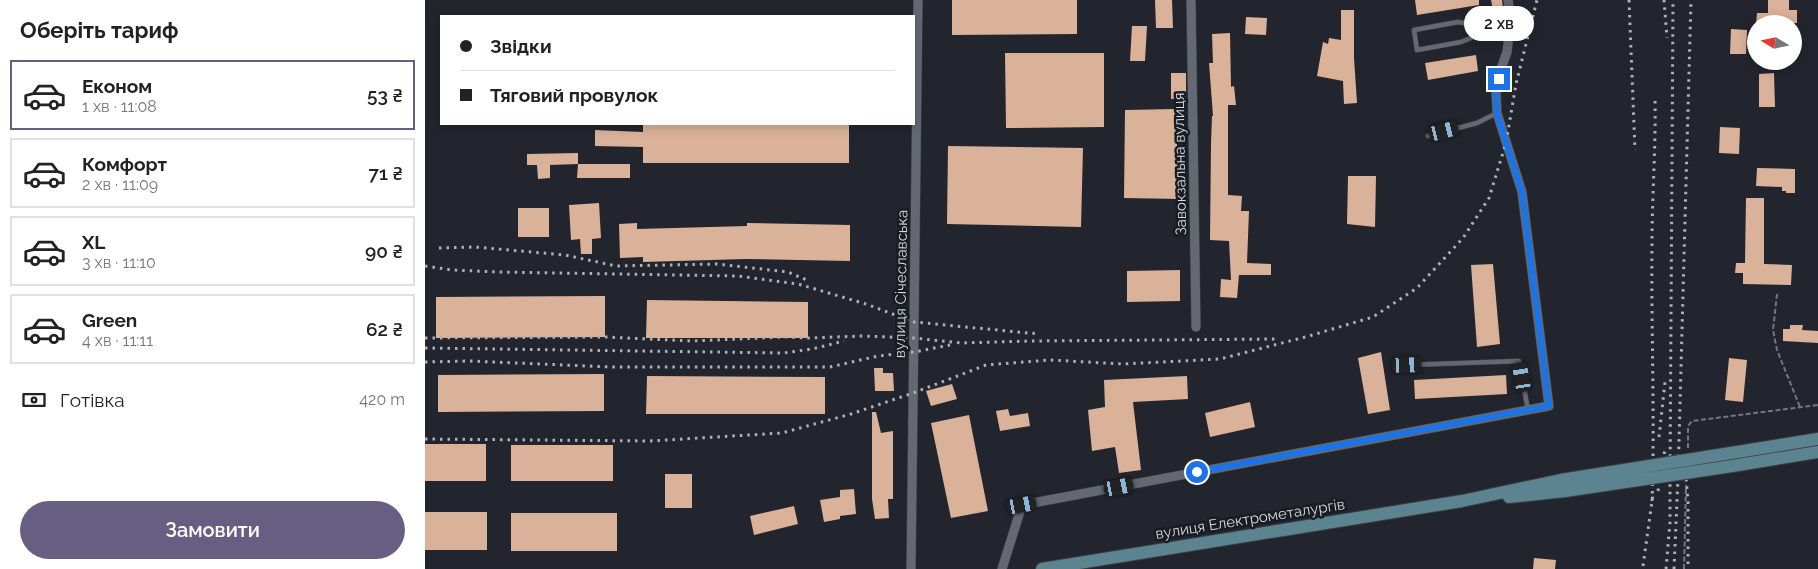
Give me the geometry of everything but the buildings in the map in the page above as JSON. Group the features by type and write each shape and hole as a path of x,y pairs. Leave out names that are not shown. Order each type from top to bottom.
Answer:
{"main road":[{"path":"1731,459 1818,439"},
{"path":"1731,459 1818,452"},
{"name":"вулиця Електрометалургів","path":"1043,569 1731,459"}],"street":[{"name":"вулиця Січеславська","path":"911,569 918,0"},
{"name":"Завокзальна вулиця","path":"1191,0 1197,327"},
{"path":"1001,569 1022,505 1549,406 1522,192 1497,114 1496,92 1501,66 1507,52 1511,17 1508,0"}],"lane":[{"path":"1458,22 1470,24 1474,30 1471,38 1461,42 1417,50 1414,30 1458,22"},
{"path":"1474,30 1510,25"},
{"path":"1428,136 1477,123 1497,114"},
{"path":"1407,365 1519,360 1527,410"}],"path":[{"path":"1777,294 1773,330 1777,350 1800,407"}],"railway":[{"path":"425,439 650,441 782,433 851,414 986,365 1050,360 1123,364 1220,359 1373,317 1417,288 1463,238 1489,198 1506,143 1516,84 1537,0"},
{"path":"1629,0 1635,150"},
{"path":"1664,0 1667,38"},
{"path":"1666,569 1670,522 1673,0"},
{"path":"1674,569 1691,0"},
{"path":"1652,501 1652,243 1655,99"},
{"path":"439,248 475,247 565,255 616,266 717,264 788,272 809,281"},
{"path":"425,266 452,270 499,272 738,276 798,284 866,304 914,322 1039,334"},
{"path":"425,338 605,337 692,341 863,336 914,338 961,343 1279,339"},
{"path":"425,348 784,353 812,349 844,341"},
{"path":"425,362 470,361 611,367 830,367 878,356 950,345"},
{"path":"1659,437 1665,382"},
{"path":"1658,491 1665,449"},
{"path":"1685,464 1688,502 1688,569"},
{"path":"1643,566 1653,494"}],"route":[{"path":"1197,472 1549,406 1522,192 1497,114 1496,92 1499,79"}]}
